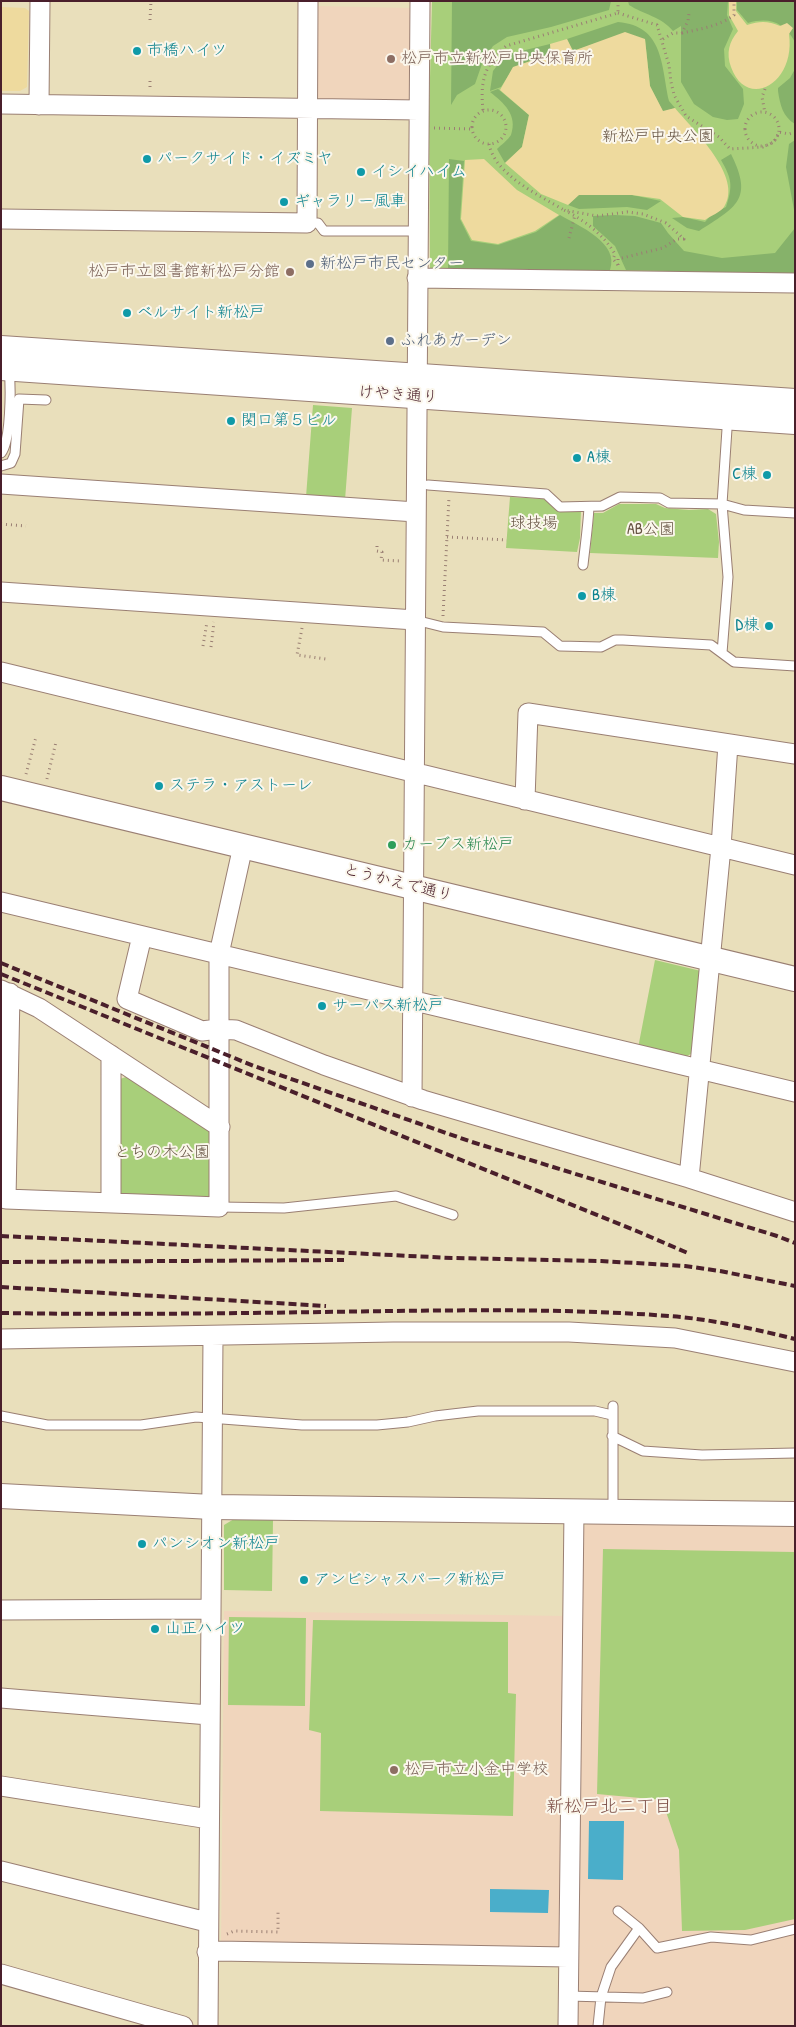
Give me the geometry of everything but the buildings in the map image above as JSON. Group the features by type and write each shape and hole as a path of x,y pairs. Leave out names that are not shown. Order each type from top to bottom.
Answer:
{"street":[{"path":"38,105 40,1"},
{"path":"1,219 307,223 308,1"},
{"path":"412,1097 416,773 415,620 420,1"},
{"path":"1,104 308,110 419,110"},
{"path":"417,278 619,273 795,283"},
{"name":"けやき通り","path":"4,362 417,386 795,401"},
{"name":"けやき通り","path":"417,386 795,422"},
{"path":"1,484 416,512"},
{"path":"1,592 415,620"},
{"path":"1,672 795,865"},
{"path":"525,800 528,713 795,754"},
{"path":"689,1178 721,847 728,744"},
{"name":"とうかえで通り","path":"1,788 795,980"},
{"path":"220,1128 39,1008 5,992 6,1199 219,1207 220,1128 218,1029 219,954 243,846"},
{"path":"1,902 795,1092"},
{"path":"142,936 127,999 202,1031 218,1029 236,1030 412,1097 689,1178 795,1212"},
{"path":"111,1056 111,1203"},
{"path":"1,1339 402,1332 578,1332 676,1338 795,1362"},
{"path":"208,2026 207,1922 213,1336"},
{"path":"1,1496 212,1507 795,1514"},
{"path":"568,2026 574,1511"},
{"path":"1,1610 210,1609"},
{"path":"1,1698 209,1715"},
{"path":"1,1786 209,1818"},
{"path":"1,1871 207,1922"},
{"path":"208,1952 568,1957"},
{"path":"1,1974 183,2026"}],"lane":[{"path":"307,223 318,223 324,231 411,231"},
{"path":"1,453 4,450 8,433 10,394 4,362"},
{"path":"1,466 11,463 15,454 19,399 46,400"},
{"path":"722,653 728,577 722,504 727,429"},
{"path":"428,485 546,494 560,507 602,506 620,497 660,498 668,503 722,504 744,510 795,513"},
{"path":"583,565 584,545 588,533 588,507"},
{"path":"415,620 443,627 543,632 560,646 601,647 615,640 711,645 734,662 795,666"},
{"path":"219,1207 284,1208 396,1196 453,1215"},
{"path":"1,1416 47,1425 141,1425 196,1417 302,1425 378,1425 478,1411 612,1411 613,1511"},
{"path":"612,1436 643,1451 702,1455 795,1453"},
{"path":"618,1911 639,1928 658,1948 711,1937 751,1940 795,1929"},
{"path":"598,2026 600,1997 611,1967 639,1928"},
{"path":"568,1996 643,1998 667,1992"}],"path":[{"path":"150,20 151,1"},
{"path":"618,1 618,14"},
{"path":"662,39 673,33 682,33 711,26 729,19 734,15 734,1"},
{"path":"682,33 688,22 689,12"},
{"path":"483,110 481,89 487,70 497,53 506,46 618,14 657,25 662,39 674,95 686,116 719,137 730,149 763,147 774,142 779,132 779,126 774,117 764,112 753,114 746,122 744,128 747,139 757,146"},
{"path":"764,112 762,97 765,89"},
{"path":"483,110 495,110 504,117 506,122 505,133 502,138 498,142 489,144 481,143 476,139 471,129 474,117 483,110"},
{"path":"429,128 471,129"},
{"path":"779,132 789,134 795,132"},
{"path":"489,144 491,154 500,166 528,189 575,215 590,226 611,247 615,254 613,259 619,273"},
{"path":"564,210 597,216 627,212 643,214 666,223 684,239 677,239 663,248 618,259 619,273"},
{"path":"569,238 575,215"},
{"path":"443,619 450,486"},
{"path":"1,524 26,526"},
{"path":"447,537 507,540"},
{"path":"377,546 377,551 382,552 382,560 409,561"},
{"path":"203,646 213,606"},
{"path":"211,647 213,606"},
{"path":"304,613 297,655 313,660 326,659"},
{"path":"24,782 36,737"},
{"path":"45,787 56,742"},
{"path":"226,1934 234,1931 278,1932 278,1911"}],"shaded area":[{"path":"316,6 411,8 410,104 323,102 316,95"},
{"path":"590,1521 795,1523 795,2026 576,2026 583,1528"},
{"name":"松戸市立小金中学校","path":"224,1611 566,1616 563,1944 557,1949 221,1947"}],"green space":[{"name":"新松戸中央公園","path":"432,1 795,1 795,275 430,271 429,116"},
{"path":"452,1 611,1 609,10 551,27 507,37 493,46 483,61 475,84 457,95 451,105"},
{"path":"628,1 728,1 727,15 733,29 724,49 725,66 743,89 744,104 738,119 727,120 713,117 694,104 681,82 681,26 673,31 658,19 629,5"},
{"path":"737,1 795,1 795,42 786,30 775,23 756,21 748,23 737,10"},
{"path":"618,22 633,25 644,31 652,39 658,50 669,101 675,108 663,112 650,86 645,39 607,40 573,51 567,39"},
{"path":"550,44 551,54 514,67 501,87 490,91 493,71 505,55"},
{"path":"795,69 795,124 783,110 778,88 790,78"},
{"path":"498,89 529,115 522,147 505,163 497,149 511,135 513,121 505,105 490,92"},
{"path":"795,140 795,215 786,167 789,144"},
{"path":"731,154 741,182 741,192 738,201 723,215 699,231 687,228 672,218 683,217 705,222 712,214 726,207 730,193 730,183 721,160"},
{"path":"449,159 464,161 460,219 471,241 498,245 536,232 560,215 587,230 604,244 612,260 610,270 448,271"},
{"path":"599,193 632,195 661,201 647,210 627,207 579,209 568,205 578,195"},
{"path":"593,216 635,216 661,223 684,251 722,258 775,253 795,228 795,274 626,270 615,246 593,226"},
{"path":"313,405 352,408 345,500 306,497"},
{"name":"球技場","path":"510,497 544,499 559,510 581,510 580,538 577,552 506,548"},
{"name":"AB公園","path":"619,504 656,504 665,508 708,509 716,514 719,542 718,558 590,553 594,513 603,513"},
{"path":"655,960 701,971 694,1052 684,1058 638,1048"},
{"name":"とちの木公園","path":"129,1076 210,1130 213,1194 209,1198 119,1195 120,1079"},
{"path":"234,1519 273,1520 272,1591 224,1590 224,1525"},
{"path":"603,1549 795,1552 795,1919 745,1930 682,1931 679,1850 662,1800 597,1794"},
{"path":"229,1617 306,1618 305,1706 228,1705"},
{"path":"313,1620 508,1622 508,1693 516,1694 513,1816 320,1811 321,1733 309,1730"}],"sand":[{"path":"729,1 736,1 736,11 747,25 764,22 780,26 787,23 793,28 789,34 789,52 785,67 778,78 768,86 758,89 747,87 738,80 731,67 729,48 732,39 738,31 729,15"},
{"path":"1,7 25,8 29,11 27,87 20,91 1,91"},
{"path":"625,32 645,39 650,86 663,111 675,108 704,141 722,168 727,182 728,195 723,209 705,220 683,217 660,199 632,195 579,195 568,205 541,194 505,163 522,147 529,115 500,90 513,67 551,54 550,44 567,39 573,51"},
{"path":"484,159 517,190 559,215 535,231 498,244 472,240 461,219 465,160"}],"water":[{"path":"589,1821 624,1821 623,1880 588,1879"},
{"path":"490,1889 549,1890 548,1913 490,1912"}],"railway":[{"path":"1,963 254,1066 472,1142 795,1243"},
{"path":"1,974 690,1254"},
{"path":"1,1236 452,1258 601,1261 685,1266 795,1286"},
{"path":"1,1262 344,1260"},
{"path":"1,1287 326,1306"},
{"path":"1,1313 147,1314 494,1310 599,1312 701,1319 795,1339"}],"place":[{"name":"市橋ハイツ","path":"137,51"},
{"name":"松戸市立新松戸中央保育所","path":"391,59"},
{"name":"パークサイド・イズミヤ","path":"147,159"},
{"name":"イシイハイム","path":"361,172"},
{"name":"ギャラリー風車","path":"284,202"},
{"name":"新松戸市民センター","path":"310,264"},
{"name":"松戸市立図書館新松戸分館","path":"290,272"},
{"name":"ベルサイト新松戸","path":"127,313"},
{"name":"ふれあガーデン","path":"390,341"},
{"name":"関口第５ビル","path":"231,421"},
{"name":"A棟","path":"577,458"},
{"name":"C棟","path":"767,475"},
{"name":"B棟","path":"582,596"},
{"name":"D棟","path":"769,626"},
{"name":"ステラ・アストーレ","path":"159,786"},
{"name":"カーブス新松戸","path":"392,845"},
{"name":"サーパス新松戸","path":"322,1006"},
{"name":"パンシオン新松戸","path":"142,1544"},
{"name":"アンビシャスパーク新松戸","path":"304,1580"},
{"name":"山正ハイツ","path":"155,1629"},
{"name":"松戸市立小金中学校","path":"394,1770"}],"district":[{"name":"新松戸北二丁目","path":"609,1807"}]}
